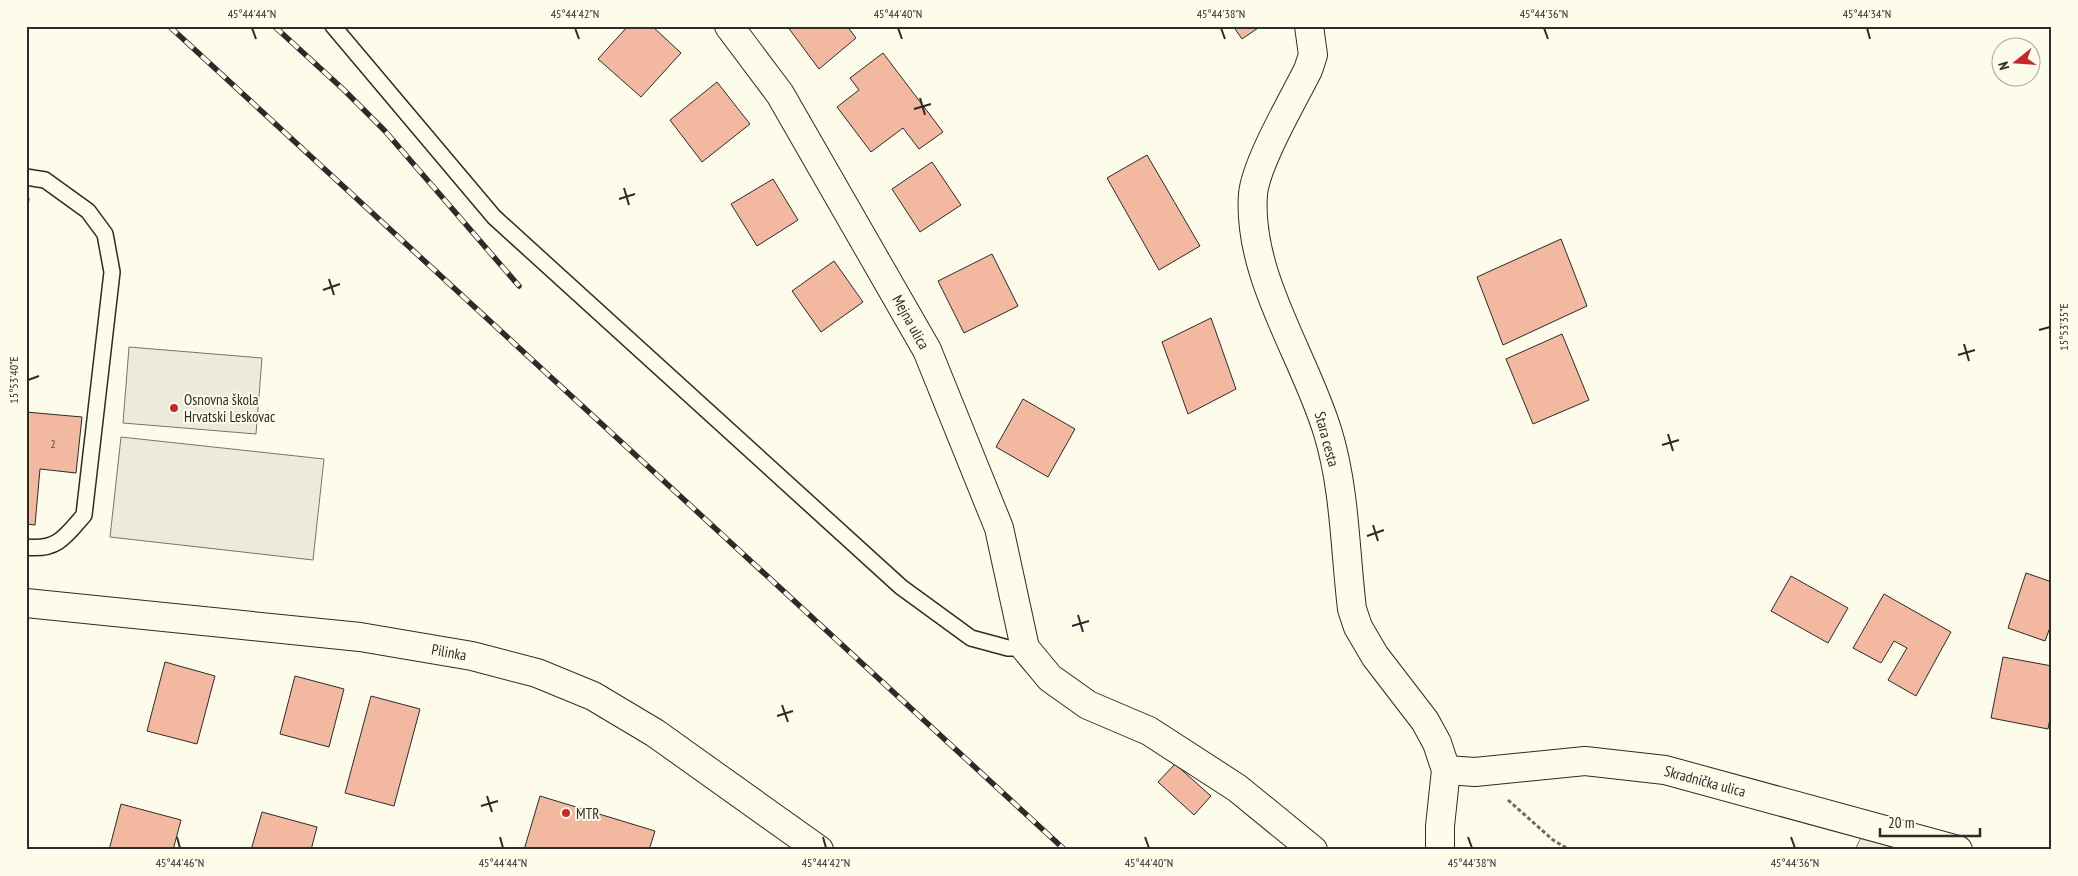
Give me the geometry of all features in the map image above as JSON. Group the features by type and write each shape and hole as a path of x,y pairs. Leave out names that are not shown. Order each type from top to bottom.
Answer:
{"street":[{"name":"Mejna ulica","path":"729,26 780,94 927,350 999,528 1024,648"},
{"name":"Stara cesta","path":"1309,26 1313,55 1308,70 1257,174 1253,203 1254,229 1259,257 1328,433 1336,466 1352,609 1358,626 1375,656 1425,721 1437,743 1446,770 1440,826 1440,850"},
{"name":"Pilinka","path":"26,603 360,637 472,656 537,673 593,696 655,733 819,850"},
{"path":"1024,648 1050,678 1088,705 1150,731 1166,741 1237,788 1314,850"},
{"name":"Skradnička ulica","path":"1446,770 1475,772 1585,761 1665,770 1958,850"}],"lane":[{"path":"334,26 494,217 901,587 971,638 1008,648 1024,648"},
{"path":"26,177 45,180 88,211 106,234 112,272 84,515 61,542 33,548 26,547"}],"path":[{"path":"1475,772 1553,840 1570,850"}],"shaded area":[{"path":"129,347 262,358 256,434 123,423"},
{"path":"121,437 324,459 313,560 110,537"},
{"path":"1861,837 1909,850 1855,850"}],"building":[{"path":"628,26 652,26 681,53 641,97 598,59"},
{"path":"787,26 847,26 856,38 819,69"},
{"path":"1233,26 1261,26 1242,39"},
{"path":"883,53 943,132 919,149 903,128 871,152 837,107 859,90 850,78"},
{"path":"717,82 750,124 702,162 670,120"},
{"path":"1147,155 1200,246 1159,270 1107,178"},
{"path":"932,162 961,205 920,232 892,189"},
{"path":"773,179 798,220 757,246 731,204"},
{"path":"26,198 29,198 26,231"},
{"path":"1561,239 1587,306 1503,345 1477,277"},
{"path":"992,254 1018,306 964,333 938,281"},
{"path":"834,261 863,302 821,332 792,291"},
{"path":"1211,318 1236,389 1188,414 1162,342"},
{"path":"1562,334 1589,400 1533,424 1506,359"},
{"path":"1023,399 1075,429 1048,477 996,447"},
{"path":"26,412 82,417 76,473 40,469 35,525 26,524"},
{"path":"2026,573 2052,582 2052,622 2045,641 2008,628"},
{"path":"1791,576 1848,608 1828,643 1771,611"},
{"path":"1884,594 1951,632 1916,696 1888,680 1907,648 1894,641 1881,663 1853,648"},
{"path":"2003,657 2052,666 2052,708 2048,729 1991,718"},
{"path":"165,662 215,676 197,744 147,731"},
{"path":"295,676 344,689 329,747 280,734"},
{"path":"371,696 420,709 394,806 345,793"},
{"path":"1175,764 1211,796 1194,815 1158,782"},
{"name":"MTR","path":"540,796 655,831 649,850 524,850"},
{"path":"121,804 181,820 173,850 109,850"},
{"path":"262,812 317,827 311,850 251,850"}],"railway":[{"path":"169,26 1065,850"},
{"path":"274,26 344,90 385,131 519,286"}],"place":[{"name":"Osnovna škola Hrvatski Leskovac","path":"174,408"},
{"name":"MTR","path":"566,813"}]}
